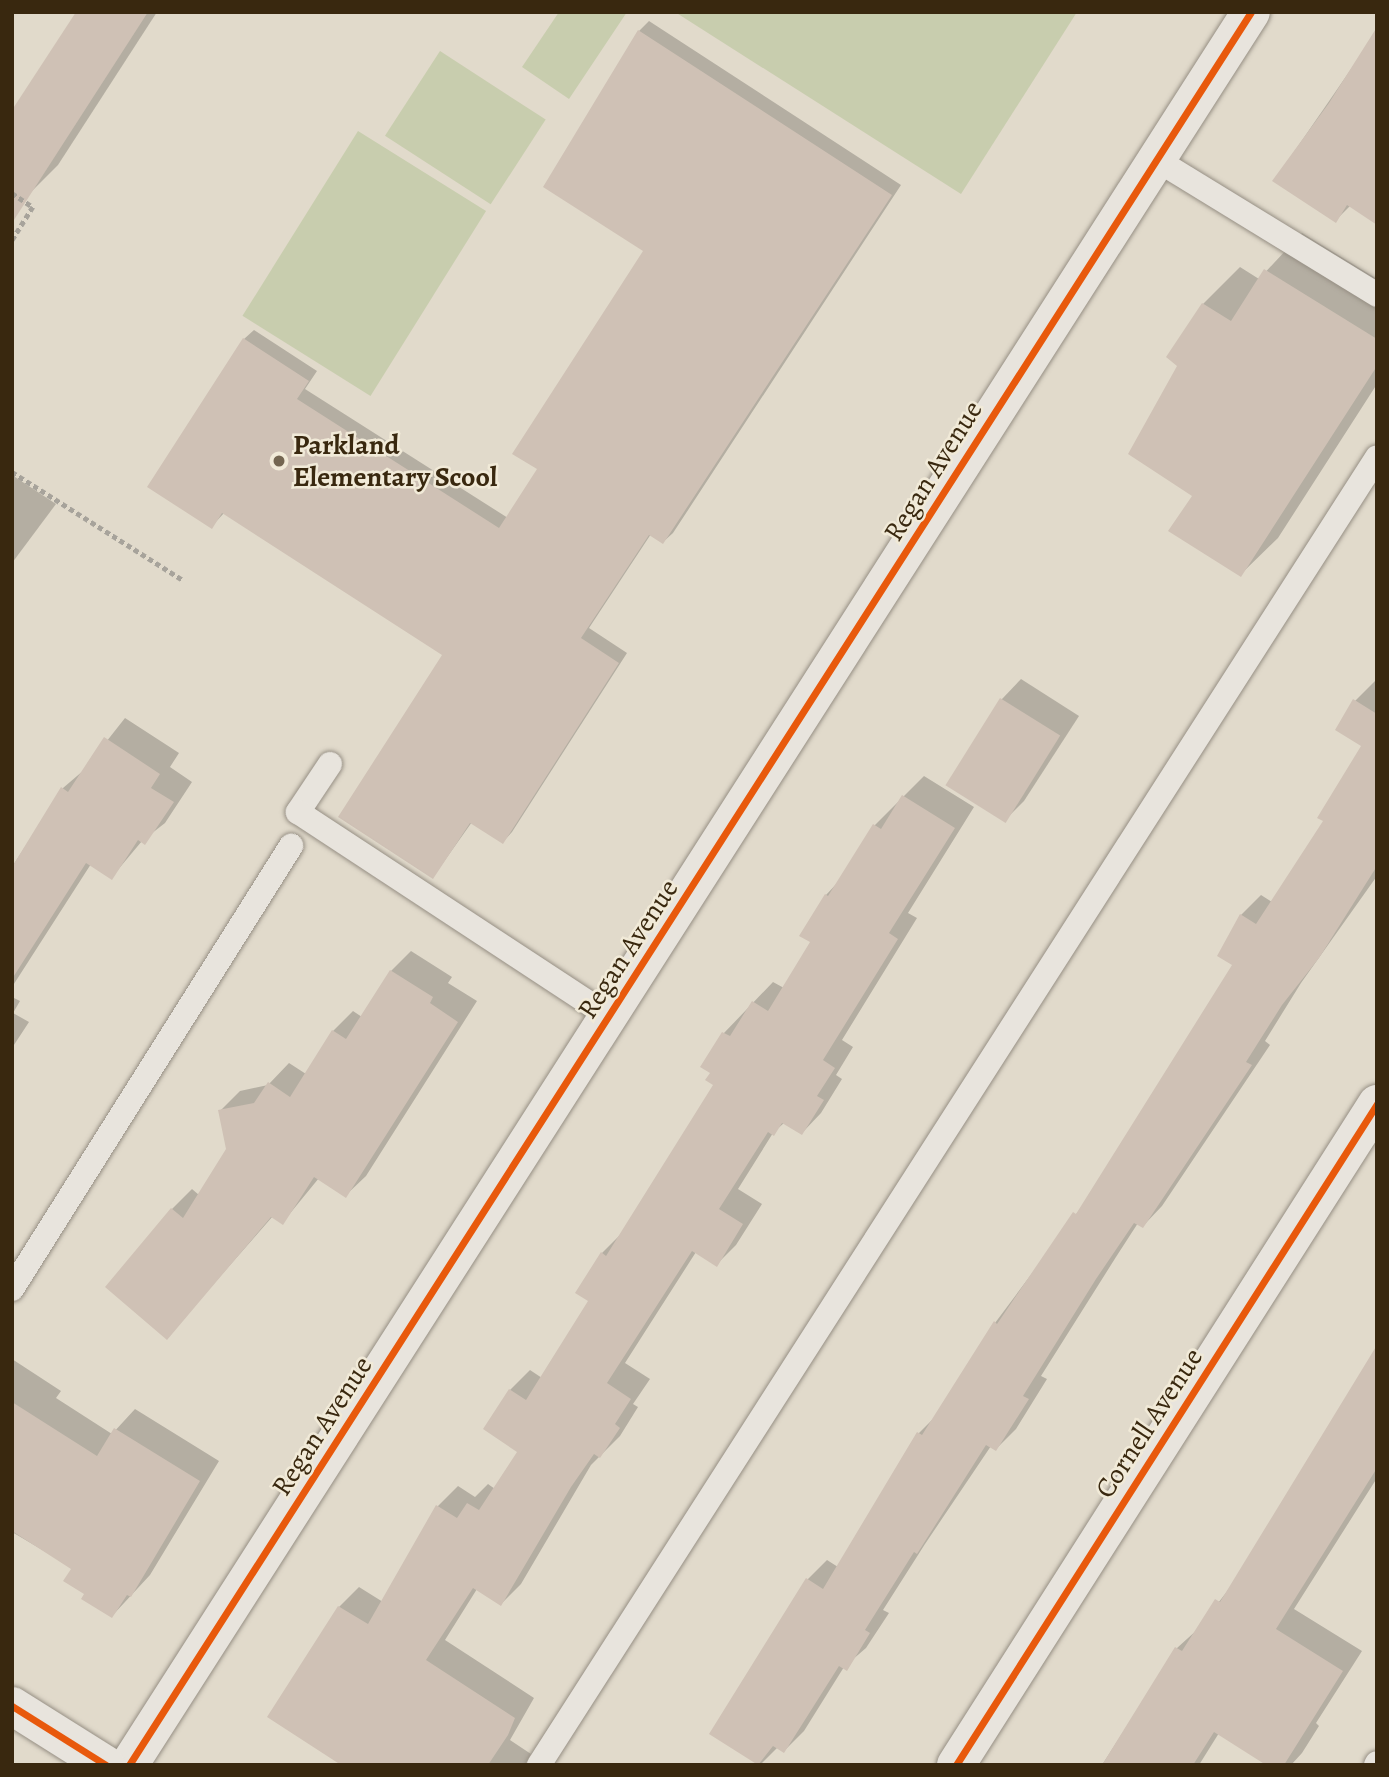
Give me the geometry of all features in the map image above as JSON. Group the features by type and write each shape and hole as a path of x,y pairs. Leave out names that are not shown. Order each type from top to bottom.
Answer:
{"street":[{"name":"Regan Avenue","path":"129,1765 1251,12"},
{"name":"Cornell Avenue","path":"956,1765 1377,1104"},
{"path":"12,1706 106,1765"}],"lane":[{"path":"1157,160 1377,295"},
{"path":"540,1765 1377,457"},
{"path":"330,764 298,812 610,1017"},
{"path":"12,1289 291,846"}],"path":[{"path":"12,193 33,207 12,240"},
{"path":"12,472 183,580"}],"green space":[{"path":"559,12 627,12 569,99 522,67"},
{"path":"675,12 1077,12 961,194"},
{"path":"440,51 546,120 491,204 385,136"},
{"path":"358,131 486,211 371,396 242,316"}],"building":[{"path":"76,12 148,12 12,223 12,110"},
{"path":"1377,27 1377,225 1347,205 1336,223 1272,181 1329,103"},
{"name":"Parkland Elementary Scool","path":"638,30 892,195 663,544 649,535 581,638 619,663 503,844 470,823 433,879 338,817 442,655 222,513 212,529 147,487 243,338 309,381 297,399 499,528 537,469 512,454 643,251 543,187"},
{"path":"1264,269 1377,339 1377,366 1241,577 1168,531 1192,496 1128,454 1177,366 1166,357 1202,303 1231,321"},
{"path":"1000,698 1060,736 1006,823 945,785"},
{"path":"1353,699 1377,714 1377,866 1319,958 1282,1005 1246,1062 1252,1065 1143,1228 1134,1223 1096,1279 1023,1396 1029,1399 996,1451 986,1445 917,1554 914,1552 865,1630 870,1633 847,1671 839,1666 784,1753 773,1746 758,1765 709,1734 806,1578 823,1589 917,1432 922,1435 994,1321 997,1324 1073,1212 1076,1214 1232,965 1217,956 1240,914 1256,924 1323,821 1317,818 1361,746 1335,730"},
{"path":"104,737 160,774 151,788 174,802 145,845 138,840 112,880 86,863 12,979 12,867 61,787 68,792"},
{"path":"902,795 955,828 889,933 898,939 823,1060 835,1068 817,1096 824,1100 802,1135 782,1123 774,1136 768,1132 719,1209 743,1224 717,1267 692,1251 607,1383 631,1399 615,1424 620,1428 600,1458 594,1454 571,1487 501,1606 473,1588 426,1660 515,1718 508,1735 488,1765 341,1765 267,1717 338,1606 368,1624 436,1505 457,1518 467,1503 479,1510 517,1452 483,1429 509,1389 526,1400 588,1301 575,1293 601,1252 606,1256 713,1085 705,1080 710,1073 700,1067 722,1032 730,1036 752,1001 768,1011 810,942 799,936 825,894 828,896 873,824 881,829"},
{"path":"390,970 433,997 430,1003 458,1022 346,1198 314,1177 283,1225 271,1217 167,1340 105,1287 171,1208 183,1218 226,1149 218,1110 254,1103 268,1082 290,1097 332,1030 346,1039"},
{"path":"1377,1345 1377,1468 1276,1629 1343,1671 1284,1765 1266,1765 1214,1732 1193,1765 1102,1765 1175,1647 1182,1651 1215,1599 1220,1602"},
{"path":"12,1402 97,1456 114,1428 200,1481 131,1597 127,1595 112,1618 81,1599 84,1594 63,1581 71,1569 12,1531"}],"cycle path":[{"path":"129,1765 1251,12"},
{"path":"956,1765 1377,1104"},
{"path":"12,1706 106,1765"}],"place":[{"name":"Parkland Elementary Scool","path":"279,461"}]}
